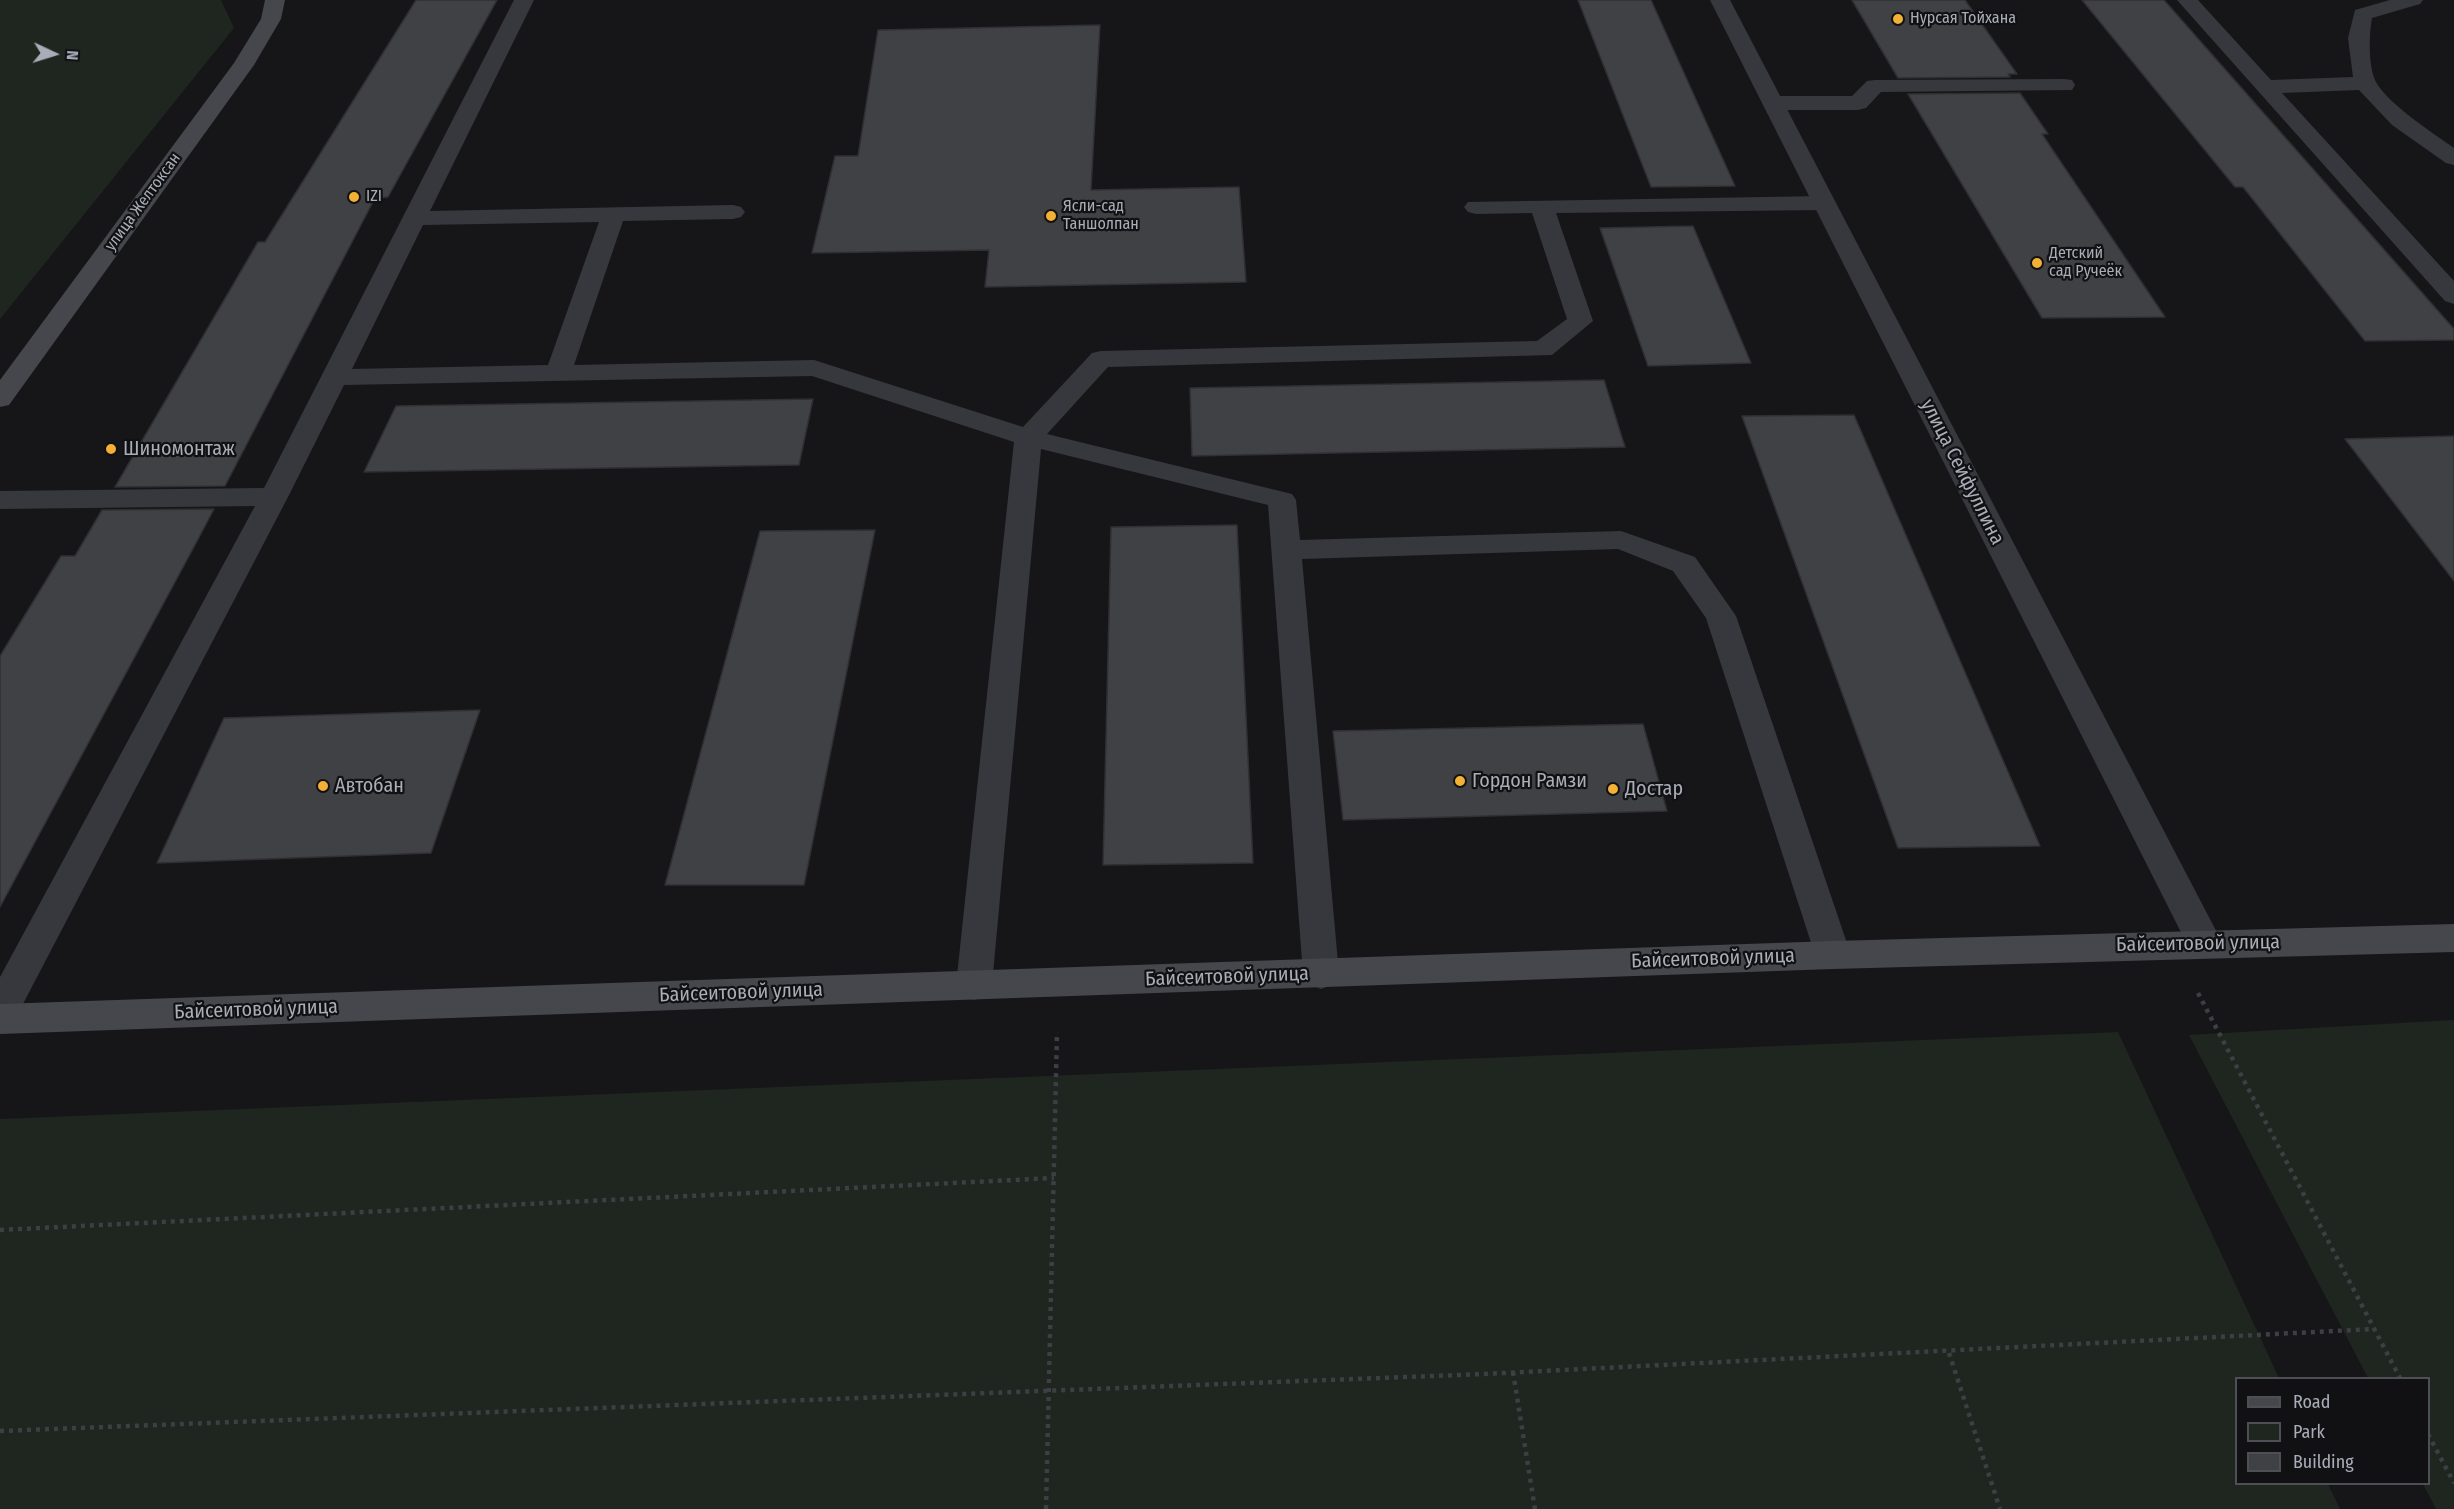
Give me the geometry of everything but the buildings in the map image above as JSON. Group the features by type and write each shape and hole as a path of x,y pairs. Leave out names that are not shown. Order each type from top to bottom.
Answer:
{"street":[{"name":"улица Желтоксан","path":"0,399 243,65 271,19 275,0"},
{"path":"0,1012 274,497 524,0"},
{"name":"улица Сейфуллина","path":"1720,0 1824,203 2189,944"},
{"path":"2187,0 2454,296"},
{"path":"2413,0 2362,14 2358,38 2365,83 2400,120 2454,158"},
{"path":"2267,87 2365,83"},
{"path":"1773,103 1858,103 1875,86 2064,85"},
{"path":"1476,207 1824,203"},
{"path":"974,985 1029,438 1101,359 1543,349 1580,321 1542,207"},
{"path":"414,218 733,212"},
{"path":"558,373 614,214"},
{"path":"334,377 814,368 1029,438 1282,500 1321,974"},
{"path":"0,500 274,497"},
{"path":"1287,550 1621,540 1684,564 1721,616 1833,954"},
{"name":"Байсеитовой улица","path":"0,1019 1321,974 1833,954 2454,938"}],"path":[{"path":"2189,944 2374,1329 2399,1377"},
{"path":"1046,1509 1058,983"},
{"path":"0,1230 1054,1178"},
{"path":"0,1431 1048,1394 1949,1353 2374,1329"},
{"path":"1949,1353 2000,1509"},
{"path":"1513,1372 1535,1509"},
{"path":"2430,1438 2454,1483"}],"green space":[{"path":"0,0 221,0 234,28 0,319"},
{"path":"2454,1020 2454,1509 2436,1509 2424,1485 2430,1485 2430,1377 2367,1377 2189,1035"},
{"path":"2118,1032 2279,1377 2235,1377 2235,1485 2328,1485 2340,1509 0,1509 0,1119"}],"place":[{"name":"Нурсая Тойхана","path":"1898,19"},
{"name":"IZI","path":"354,197"},
{"name":"Ясли-сад Таншолпан","path":"1051,216"},
{"name":"Детский сад Ручеёк","path":"2037,263"},
{"name":"Шиномонтаж","path":"111,449"},
{"name":"Гордон Рамзи","path":"1460,781"},
{"name":"Автобан","path":"323,786"},
{"name":"Достар","path":"1613,789"}]}
